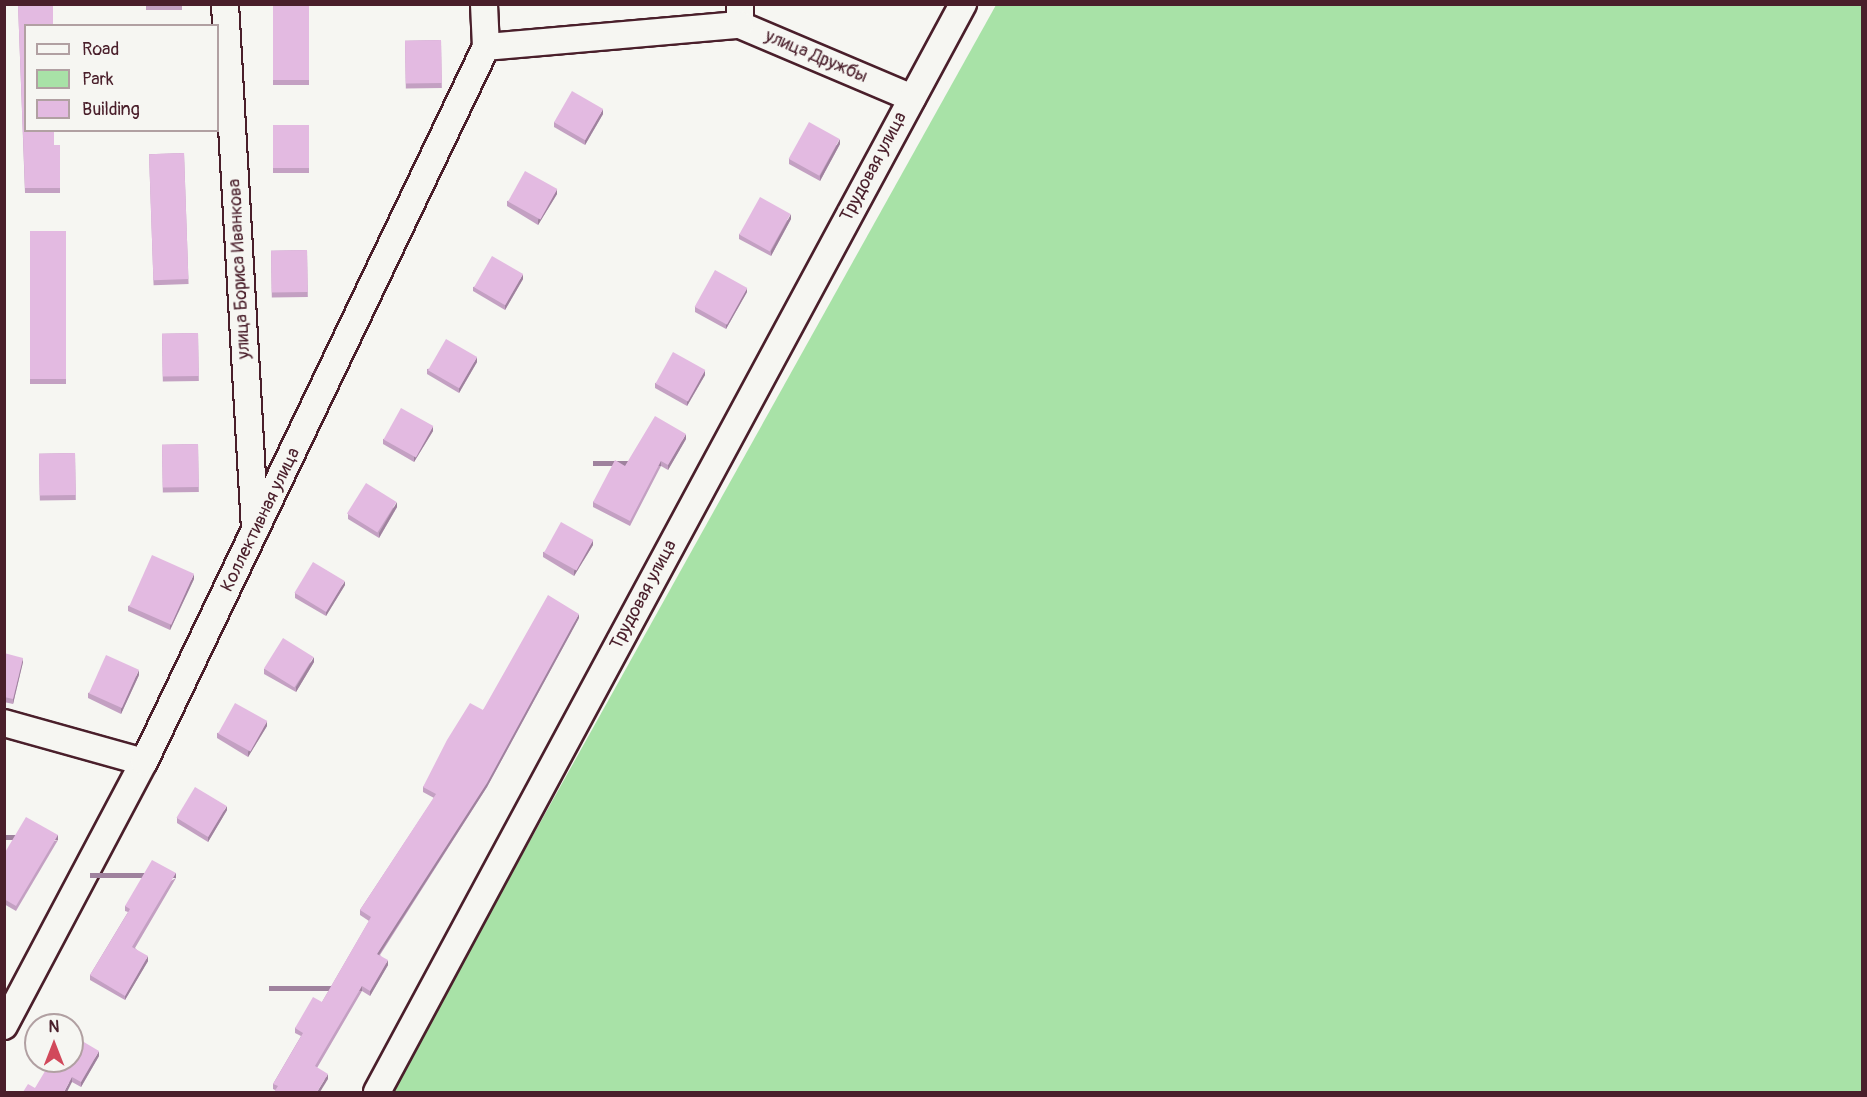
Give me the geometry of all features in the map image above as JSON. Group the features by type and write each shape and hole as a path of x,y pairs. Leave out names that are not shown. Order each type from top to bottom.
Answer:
{"street":[{"name":"улица Бориса Иванкова","path":"225,4 255,533"},
{"name":"Коллективная улица","path":"4,1026 144,762 486,47 484,4"},
{"name":"Трудовая улица","path":"377,1092 963,4"},
{"path":"486,47 740,15"},
{"name":"улица Дружбы","path":"740,15 912,98"},
{"path":"4,723 144,762"}],"green space":[{"path":"996,5 1862,5 1862,1092 390,1092"}],"building":[{"path":"18,4 53,4 53,24 24,24 24,132 54,132 54,145 60,145 60,188 25,188"},
{"path":"146,4 182,4 182,5 146,6"},
{"path":"273,4 309,4 309,80 273,80"},
{"path":"441,40 442,83 406,84 405,41"},
{"path":"572,91 603,109 585,140 554,122"},
{"path":"809,122 840,139 819,176 789,159"},
{"path":"273,125 309,125 309,168 273,168"},
{"path":"184,153 188,279 153,280 149,154"},
{"path":"525,171 557,189 540,220 508,202"},
{"path":"760,197 791,214 770,252 739,235"},
{"path":"30,231 66,231 66,379 30,379"},
{"path":"307,250 308,292 272,293 271,251"},
{"path":"492,256 523,274 505,305 474,287"},
{"path":"715,270 747,288 727,325 695,307"},
{"path":"198,333 199,376 163,377 162,334"},
{"path":"446,339 477,357 459,388 428,370"},
{"path":"673,352 705,370 688,401 656,383"},
{"path":"401,408 433,426 416,457 384,439"},
{"path":"655,416 686,434 668,465 661,461 630,521 593,502 615,460 625,466"},
{"path":"198,444 199,487 163,488 162,445"},
{"path":"75,453 76,495 40,496 39,454"},
{"path":"366,483 397,502 377,533 347,514"},
{"path":"561,522 593,540 576,571 544,553"},
{"path":"152,555 194,574 171,625 129,606"},
{"path":"313,562 345,581 326,612 294,593"},
{"path":"548,595 579,614 487,783 377,954 388,960 370,991 362,986 315,1066 328,1074 317,1092 274,1092 278,1086 273,1084 303,1033 295,1028 313,997 322,1002 371,917 360,910 436,794 423,787 447,740 470,703 483,710"},
{"path":"283,638 314,657 294,688 264,669"},
{"path":"4,653 23,658 13,699 4,697"},
{"path":"106,655 139,670 122,708 89,693"},
{"path":"235,703 267,721 250,752 218,734"},
{"path":"195,787 227,806 208,837 176,818"},
{"path":"26,817 58,835 16,906 4,899 4,854"},
{"path":"152,860 176,873 132,947 148,956 125,996 90,975 130,909 125,906"},
{"path":"84,1042 99,1051 81,1082 72,1077 64,1092 23,1092 28,1084 35,1088 44,1073 84,1073"}]}
